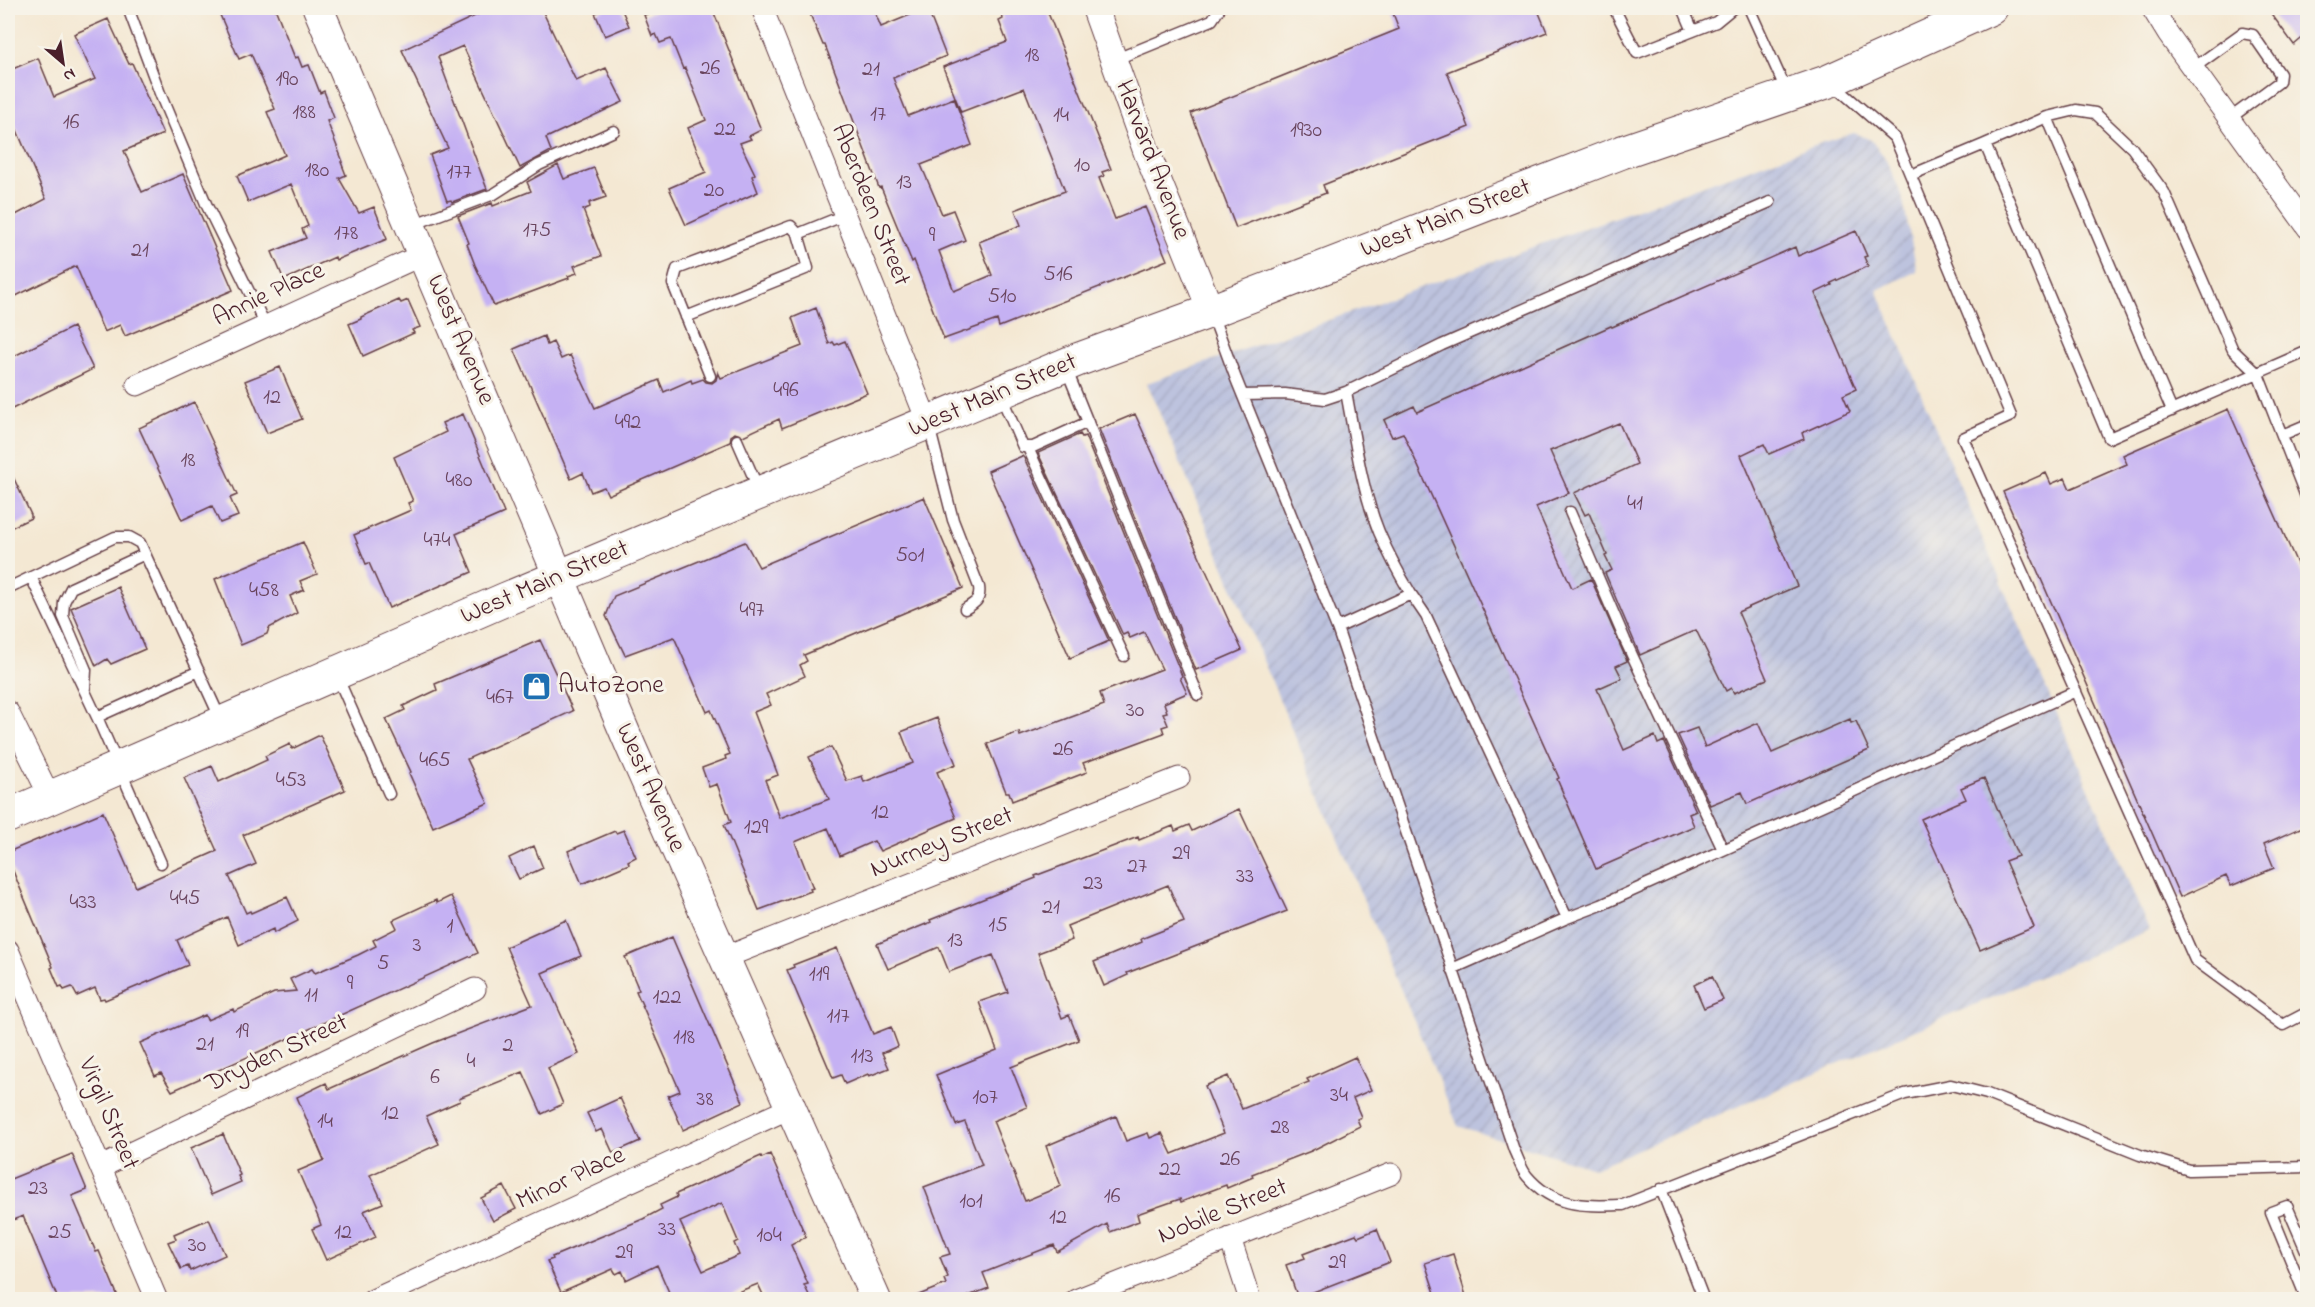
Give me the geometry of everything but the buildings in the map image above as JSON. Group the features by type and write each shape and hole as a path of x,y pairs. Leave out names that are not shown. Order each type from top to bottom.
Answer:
{"main road":[{"name":"West Avenue","path":"318,8 631,747 876,1299"},
{"name":"West Main Street","path":"8,816 558,577 1065,365 1622,152 1829,81 1991,8"}],"street":[{"name":"Aberdeen Street","path":"762,8 928,423"},
{"name":"Harvard Avenue","path":"1095,8 1147,153 1211,311"},
{"path":"2152,8 2192,69 2307,228"},
{"name":"Annie Place","path":"137,385 424,254"},
{"path":"8,712 50,797"},
{"name":"Nurney Street","path":"726,957 1179,778"},
{"name":"Virgil Street","path":"8,950 157,1299"},
{"name":"Dryden Street","path":"101,1167 475,989"},
{"name":"Minor Place","path":"373,1299 792,1107"},
{"name":"Nobile Street","path":"1076,1299 1391,1174"},
{"path":"1230,1238 1250,1299"}],"lane":[{"path":"128,8 160,96 207,206 266,326"},
{"path":"1114,60 1212,20 1220,8"},
{"path":"1614,8 1637,53 1716,22 1733,8"},
{"path":"1683,8 1693,31"},
{"path":"1749,8 1788,95"},
{"path":"2192,69 2242,33 2253,35 2280,74 2279,82 2229,119"},
{"path":"1829,81 1895,138 1911,175 2011,416 1963,438 2195,960 2283,1025 2307,1012"},
{"path":"1911,175 2047,117 2076,110 2096,113 2132,148 2164,192 2233,350 2258,374 2307,502"},
{"path":"2047,117 2172,411"},
{"path":"412,226 494,194 538,165 614,131"},
{"path":"1985,144 2109,438 2307,351"},
{"path":"1243,395 1285,394 1325,399 1346,392 1442,345 1770,202"},
{"path":"798,234 845,215"},
{"path":"686,317 808,268 798,234 791,226 678,268 673,284 686,317 710,376"},
{"path":"1211,311 1337,628 1514,1150 1526,1175 1552,1196 1579,1206 1623,1205 1905,1094 1951,1085 1987,1094 2140,1155 2189,1170 2307,1167"},
{"path":"1065,365 1197,695"},
{"path":"1346,392 1359,463 1378,530 1395,566 1426,616 1567,918"},
{"path":"1000,393 1023,447 1028,448 1088,423"},
{"path":"928,423 952,520 979,587 980,595 977,602 964,609"},
{"path":"2282,435 2307,424"},
{"path":"737,440 760,493"},
{"path":"1028,448 1124,656"},
{"path":"1570,512 1625,640 1723,850"},
{"path":"8,588 116,537 129,537 140,543 222,723"},
{"path":"84,690 86,669 63,616 64,602 71,588 145,554"},
{"path":"31,577 97,717 161,863"},
{"path":"1337,628 1411,594"},
{"path":"97,717 199,671"},
{"path":"335,673 389,794"},
{"path":"1452,969 1601,905 2076,691"},
{"path":"1661,1189 1704,1299"},
{"path":"2307,1255 2287,1206 2271,1212 2307,1299"}],"shaded area":[{"path":"1854,133 1871,140 1886,160 1902,196 1917,271 1877,290 2149,930 1594,1168 1458,1126 1147,383"}],"place":[{"name":"AutoZone","path":"537,686"}]}
